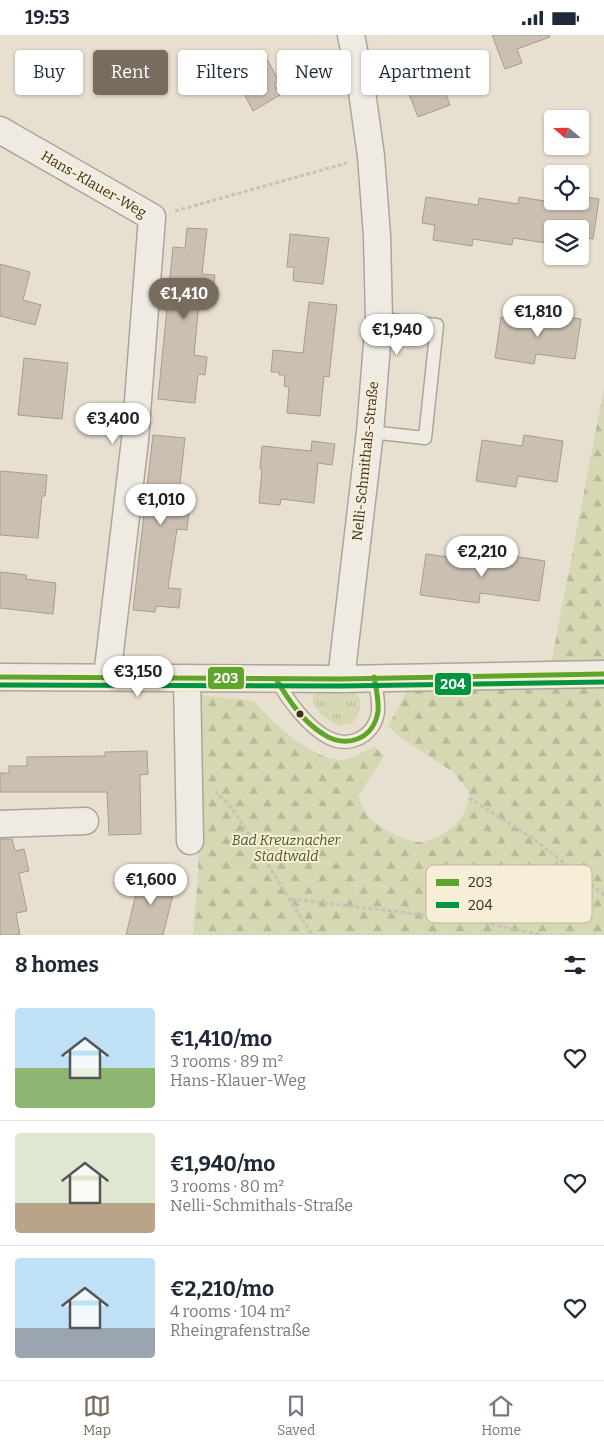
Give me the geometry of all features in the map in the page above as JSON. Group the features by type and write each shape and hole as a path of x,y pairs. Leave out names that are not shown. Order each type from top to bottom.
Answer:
{"street":[{"name":"Nelli-Schmithals-Straße","path":"341,679 370,432 379,319 377,236 371,156 362,92 351,35"},
{"name":"Hans-Klauer-Weg","path":"0,130 152,217 135,440 108,677"},
{"path":"0,677 341,679 604,674"},
{"path":"187,678 190,841"},
{"path":"0,824 85,821"}],"lane":[{"path":"370,432 425,438 438,325 379,319"},
{"path":"276,679 285,695 297,710 321,733 330,739 355,741 369,731 376,719 378,709 374,677"}],"path":[{"path":"152,217 371,156"},
{"path":"188,770 206,783 232,808 312,935"},
{"path":"469,798 534,839 566,865"},
{"path":"592,885 604,895"},
{"path":"291,899 426,915"},
{"path":"485,923 543,935"}],"green space":[{"name":"Bad Kreuznacher Stadtwald","path":"604,388 604,935 193,935 198,876 201,695 254,701 291,737 326,757 342,760 359,755 374,746 384,756 358,796 363,808 369,817 381,827 410,841 423,842 448,830 462,817 469,792 453,772 401,738 388,726 408,689 546,690"},
{"path":"328,689 347,690 353,692 360,699 359,713 351,724 338,726 321,715 313,703 313,695"}],"building":[{"path":"492,35 549,35 550,37 517,49 522,63 505,69"},
{"path":"267,59 277,77 277,82 274,84 277,95 280,95 253,111 245,95 267,95"},
{"path":"410,95 446,95 450,105 418,117"},
{"path":"426,197 478,205 479,198 518,204 519,197 544,201 544,210 589,210 589,197 599,199 593,239 589,238 589,220 544,220 544,243 513,238 512,245 473,239 472,246 433,240 435,225 422,223"},
{"path":"187,228 207,229 202,274 215,275 213,293 200,292 194,355 207,357 205,375 198,374 195,403 158,399 173,247 185,248"},
{"path":"290,234 329,238 323,284 293,281 294,267 287,267"},
{"path":"0,264 30,272 23,300 41,305 35,325 0,316"},
{"path":"309,302 337,305 329,377 324,376 320,416 287,413 289,387 284,386 285,375 279,375 279,372 271,372 273,350 303,353"},
{"path":"542,313 581,319 575,359 536,354 534,364 495,358 501,317 540,323"},
{"path":"24,358 68,363 62,419 18,415"},
{"path":"153,435 185,438 177,510 189,512 187,530 177,529 168,588 181,589 179,608 156,606 155,612 133,610"},
{"path":"524,435 563,441 557,482 518,476 516,487 476,481 482,440 522,446"},
{"path":"312,441 335,444 332,465 318,463 314,503 281,499 280,505 259,503 262,446 311,451"},
{"path":"0,471 47,475 45,496 42,496 38,538 0,535"},
{"path":"486,552 545,561 539,601 480,593 479,603 420,595 426,554 485,562"},
{"path":"0,572 27,575 26,579 56,583 53,614 0,608"},
{"path":"147,751 148,774 140,775 141,834 109,835 107,792 0,792 0,773 9,773 9,766 27,766 27,757 105,756 105,752"},
{"path":"0,839 12,839 15,851 24,849 29,871 19,873 27,911 16,913 20,935 0,935"},
{"path":"141,873 176,882 163,935 126,935"}],"transit line":[{"name":"203","path":"0,677 341,679 604,674"},
{"name":"203","path":"276,679 296,709 315,729 332,739 349,741 365,735 375,721 378,703 374,677"},
{"name":"204","path":"0,685 341,686 604,682"}]}
